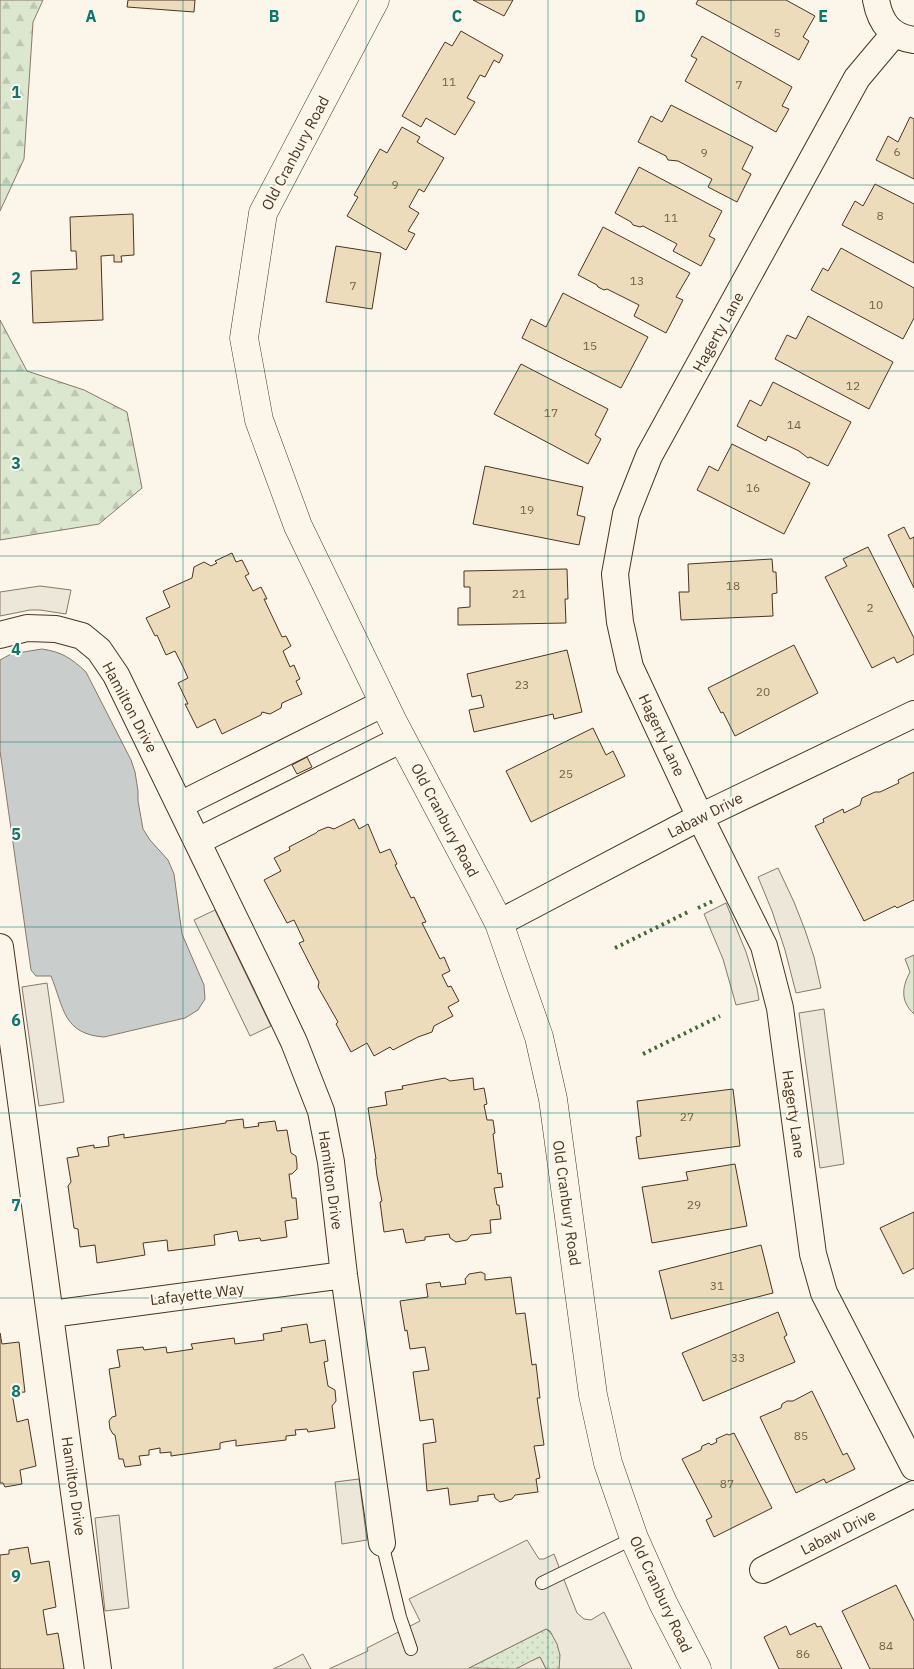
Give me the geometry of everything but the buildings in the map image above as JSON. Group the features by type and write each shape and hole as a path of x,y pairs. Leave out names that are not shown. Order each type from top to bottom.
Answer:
{"street":[{"name":"Old Cranbury Road","path":"376,0 262,213 244,338 258,420 298,526 402,739 482,888 498,923 539,1037 553,1099 593,1395 608,1463 634,1538 663,1603 697,1669"},
{"name":"Hagerty Lane","path":"876,0 878,12 884,24 904,37 858,78 649,456 626,514 615,574 620,622 630,667 700,817 764,946 780,1008 813,1254 824,1292 914,1466"},
{"name":"Hamilton Drive","path":"0,635 27,628 56,629 82,636 99,650 116,675 294,1042 320,1111 331,1162 344,1275 382,1543"},
{"path":"180,805 384,703"},
{"name":"Labaw Drive","path":"498,923 700,817 914,714"},
{"path":"198,841 402,739"},
{"name":"Hamilton Drive","path":"0,946 98,1669"},
{"name":"Lafayette Way","path":"51,1314 344,1275"},
{"name":"Labaw Drive","path":"762,1570 914,1494"}],"lane":[{"path":"542,1583 634,1538"},
{"path":"382,1543 400,1617 411,1649"}],"green space":[{"path":"0,0 43,0 33,22 24,159 0,211"},
{"path":"0,320 27,371 84,390 127,412 142,488 99,524 0,540"},
{"path":"914,955 914,1014 904,999 904,988 910,972 905,959"},
{"path":"546,1629 554,1637 560,1653 559,1669 546,1669 540,1657 516,1669 469,1668"}],"shaded area":[{"path":"40,586 71,590 66,614 30,610 0,616 0,592"},
{"path":"42,649 66,656 86,672 131,760 135,772 143,829 168,860 174,874 182,934 204,985 205,999 198,1010 185,1018 104,1037 90,1035 80,1031 67,1017 51,976 36,976 31,970 0,751 0,660 11,654"},
{"path":"778,868 805,930 821,988 796,993 785,950 758,877"},
{"path":"726,903 746,952 759,1000 736,1005 723,959 704,914"},
{"path":"215,910 271,1026 250,1036 194,920"},
{"path":"47,983 64,1102 39,1106 22,987"},
{"path":"824,1009 844,1164 820,1168 799,1013"},
{"path":"359,1479 367,1540 342,1544 335,1482"},
{"path":"119,1515 129,1608 105,1611 95,1518"},
{"path":"527,1540 539,1559 544,1559 554,1554 577,1613 584,1619 591,1620 604,1612 632,1669 559,1669 560,1655 557,1644 550,1631 546,1629 467,1669 329,1669 368,1651 367,1648 420,1621 409,1599"},
{"path":"303,1654 311,1669 273,1669 282,1665"},
{"path":"540,1657 546,1669 516,1669 529,1662"}],"hedge":[{"path":"698,908 713,901"},
{"path":"615,948 688,912"},
{"path":"643,1054 720,1016"}]}
